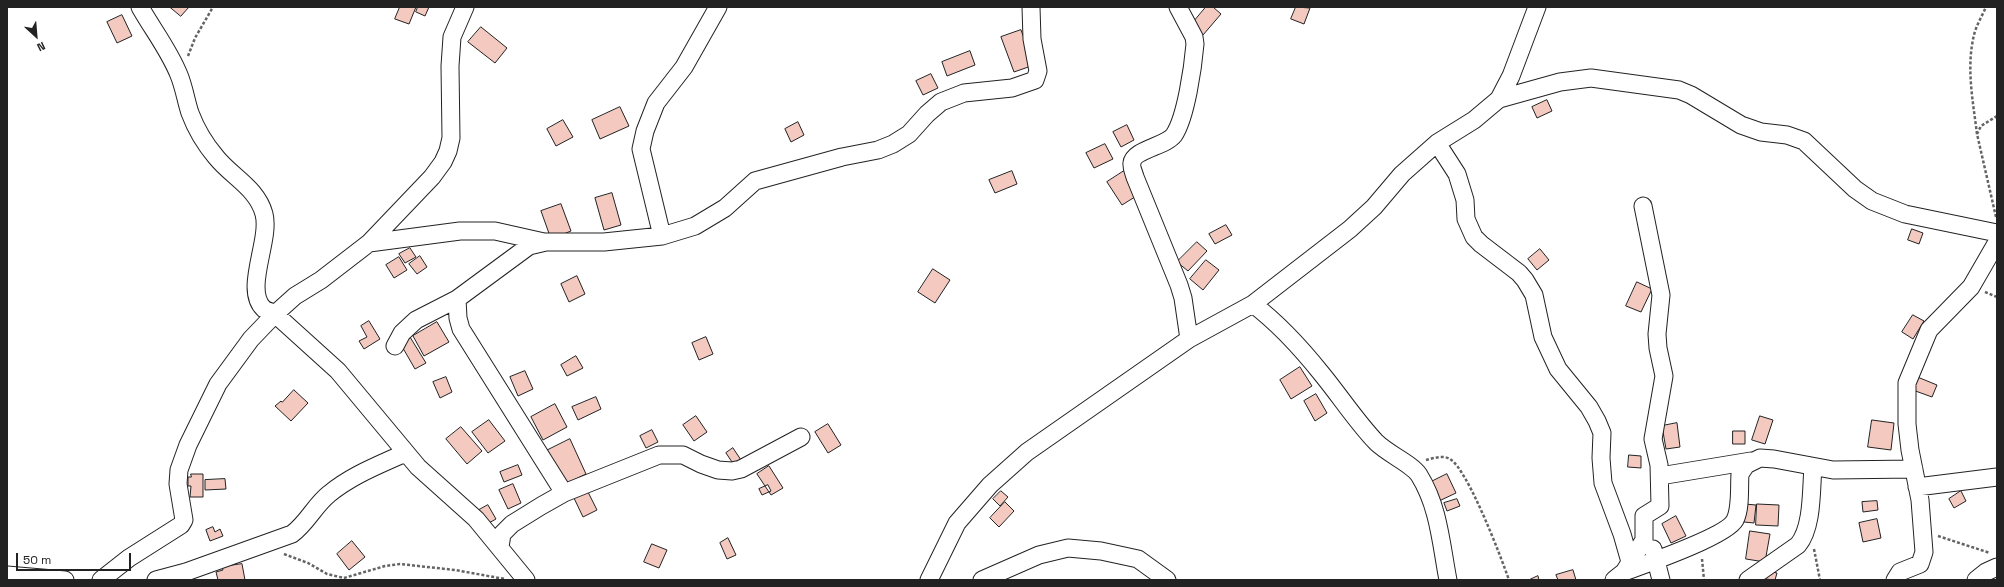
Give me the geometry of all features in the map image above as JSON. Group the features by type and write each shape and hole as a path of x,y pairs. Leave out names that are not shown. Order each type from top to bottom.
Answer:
{"street":[{"path":"140,7 168,51 180,77 190,114 200,135 216,158 243,182 257,198 264,215 265,231 256,283 256,293 264,309 275,314 338,371 405,453 418,467 476,519 526,580"},
{"path":"101,580 129,558 181,525 184,520 179,490 179,470 188,445 218,384 251,339 295,296 321,280 369,243 432,177 448,151 451,138 450,66 452,37 465,7"},
{"path":"662,236 642,148 642,140 656,103 684,67 718,7"},
{"path":"395,346 402,333 416,320 457,299 495,272 523,249 536,243 604,242 662,236 695,226 714,216 755,181 842,157 878,150 893,144 909,134 926,114 941,102 964,94 1012,88 1035,80 1038,71 1032,38 1031,7"},
{"path":"1178,7 1194,37 1195,44 1185,106 1173,136 1168,141 1139,153 1132,162 1135,177 1179,285 1183,298 1189,339"},
{"path":"929,580 958,523 990,485 1027,452 1189,339 1253,304 1350,230 1374,207 1402,174 1437,143 1474,120 1499,99 1511,76 1537,7"},
{"path":"1499,99 1560,82 1591,78 1679,90 1691,95 1741,125 1761,132 1787,135 1804,141 1856,189 1872,201 1905,214 1997,233"},
{"path":"1437,143 1457,174 1464,200 1466,219 1474,237 1485,248 1515,270 1525,280 1534,295 1543,337 1558,369 1589,407 1597,421 1602,433 1601,458 1603,483 1622,534 1623,571"},
{"path":"1643,206 1661,295 1657,334 1658,348 1664,376 1653,439 1660,476 1660,506 1644,516 1643,523 1657,560 1661,580"},
{"path":"369,243 460,231 495,230 546,242"},
{"path":"1895,580 1900,572 1915,567 1922,561 1924,552 1917,488 1907,424 1907,384 1916,358 1929,330 1971,287 1997,242"},
{"path":"457,299 458,318 461,329 564,493"},
{"path":"1253,304 1287,333 1378,444 1408,465 1419,475 1432,500 1440,530 1448,580"},
{"path":"500,547 502,534 512,524 564,493 659,455 684,455 701,464 718,470 732,471 741,469 801,437"},
{"path":"156,580 186,572 292,534 300,528 328,495 350,478 405,453"},
{"path":"1660,476 1751,461 1760,458 1774,459 1813,467 1852,470 1895,468 1914,469"},
{"path":"1623,571 1657,560 1700,542 1734,522 1737,515 1740,474 1742,468 1751,461"},
{"path":"1748,580 1803,539 1808,526 1813,467"},
{"path":"1917,488 1997,477"},
{"path":"1623,571 1644,540 1645,530"},
{"path":"982,580 1039,555 1068,548 1101,551 1138,560 1164,579"},
{"path":"1976,580 1986,572 1997,567"},
{"path":"7,575 65,580"}],"path":[{"path":"180,77 195,38 213,7"},
{"path":"1986,7 1974,34 1970,56 1969,76 1977,134 1997,220"},
{"path":"1977,134 1981,126 1997,116"},
{"path":"1408,465 1443,457 1450,459 1459,467 1476,501 1509,580"},
{"path":"1808,526 1820,580"},
{"path":"1922,532 1945,537 1997,556"},
{"path":"1700,542 1704,580"},
{"path":"258,546 308,563 336,577 344,578 385,566 400,564 454,570 506,579"}],"building":[{"path":"170,7 189,7 181,16"},
{"path":"400,7 416,7 409,24 395,19"},
{"path":"418,7 429,7 425,16 416,12"},
{"path":"1206,7 1213,7 1221,14 1203,35 1191,25"},
{"path":"1296,7 1310,8 1304,24 1291,19"},
{"path":"122,15 132,36 117,43 107,22"},
{"path":"481,27 507,48 495,63 468,42"},
{"path":"1021,30 1034,65 1014,72 1001,37"},
{"path":"970,51 975,65 947,76 942,62"},
{"path":"931,74 938,88 923,95 916,81"},
{"path":"1547,100 1552,111 1537,118 1532,107"},
{"path":"620,107 629,126 600,139 592,120"},
{"path":"563,120 573,137 556,146 547,129"},
{"path":"798,122 804,135 791,142 785,129"},
{"path":"1127,125 1134,140 1121,147 1113,132"},
{"path":"1105,144 1113,159 1094,168 1086,153"},
{"path":"1012,171 1017,184 995,193 989,180"},
{"path":"1124,171 1138,195 1122,205 1107,182"},
{"path":"612,193 621,225 604,230 595,198"},
{"path":"561,204 571,231 551,239 541,211"},
{"path":"1226,225 1232,235 1215,244 1209,234"},
{"path":"1912,229 1923,233 1919,244 1908,240"},
{"path":"1197,242 1207,251 1188,271 1177,262"},
{"path":"410,248 416,257 405,263 399,254"},
{"path":"1540,249 1549,260 1537,270 1528,259"},
{"path":"420,256 427,267 417,274 409,264"},
{"path":"399,257 407,270 394,278 386,265"},
{"path":"1206,260 1219,270 1203,290 1190,279"},
{"path":"933,269 950,280 935,303 918,292"},
{"path":"577,276 585,294 569,302 561,284"},
{"path":"1637,282 1652,289 1641,312 1626,306"},
{"path":"1913,315 1924,321 1913,339 1902,332"},
{"path":"369,321 380,339 364,349 359,341 367,337 361,326"},
{"path":"437,322 449,342 424,356 413,336"},
{"path":"410,337 426,363 415,369 400,343"},
{"path":"706,337 713,354 699,360 692,343"},
{"path":"576,356 583,368 567,376 561,365"},
{"path":"1300,367 1312,386 1291,399 1280,380"},
{"path":"525,371 533,389 518,396 510,377"},
{"path":"1915,376 1937,385 1932,397 1910,389"},
{"path":"446,377 452,392 440,398 433,382"},
{"path":"294,390 308,403 291,421 275,406 281,401 282,402"},
{"path":"1316,394 1327,413 1315,421 1304,401"},
{"path":"596,397 601,409 578,420 572,407"},
{"path":"555,404 567,427 543,440 531,417"},
{"path":"696,416 707,432 694,441 683,425"},
{"path":"1760,416 1773,420 1765,444 1752,440"},
{"path":"489,420 505,441 488,453 472,432"},
{"path":"1872,420 1894,423 1891,450 1868,447"},
{"path":"1677,423 1680,447 1666,449 1662,426"},
{"path":"828,424 841,445 828,453 815,432"},
{"path":"461,427 482,451 467,464 446,439"},
{"path":"652,430 658,442 646,448 640,436"},
{"path":"1733,431 1745,431 1745,444 1733,444"},
{"path":"570,439 586,474 563,485 546,451"},
{"path":"733,448 741,460 734,465 726,453"},
{"path":"1629,455 1641,456 1641,468 1628,467"},
{"path":"518,465 522,475 504,482 500,472"},
{"path":"769,466 783,488 771,495 757,474"},
{"path":"191,474 203,474 203,497 190,497 191,486 188,486 188,477 191,477"},
{"path":"1447,474 1456,493 1439,501 1431,482"},
{"path":"225,479 226,489 205,490 205,480"},
{"path":"513,484 521,503 508,509 499,490"},
{"path":"768,485 771,491 762,495 759,489"},
{"path":"587,490 597,510 583,517 573,496"},
{"path":"1001,491 1008,497 1000,506 993,499"},
{"path":"1961,491 1966,501 1954,508 1949,499"},
{"path":"1457,499 1460,506 1447,511 1444,503"},
{"path":"1877,501 1878,510 1863,512 1862,502"},
{"path":"1005,502 1014,511 999,527 990,518"},
{"path":"1745,504 1756,505 1754,523 1744,522"},
{"path":"1757,504 1779,505 1778,526 1756,525"},
{"path":"488,505 496,519 487,524 479,510"},
{"path":"1676,516 1686,536 1671,543 1662,524"},
{"path":"1877,519 1881,538 1863,542 1859,523"},
{"path":"213,527 215,532 220,529 223,536 210,541 206,530"},
{"path":"1750,531 1770,534 1765,562 1746,559"},
{"path":"728,538 736,555 727,559 720,543"},
{"path":"352,541 365,557 349,570 337,554"},
{"path":"652,544 667,550 659,568 644,562"},
{"path":"242,564 245,580 218,580 216,572 223,570 222,567"},
{"path":"1573,570 1576,580 1558,580 1556,575"},
{"path":"1768,571 1777,573 1775,580 1765,579"},
{"path":"1538,576 1539,580 1529,580"}]}
